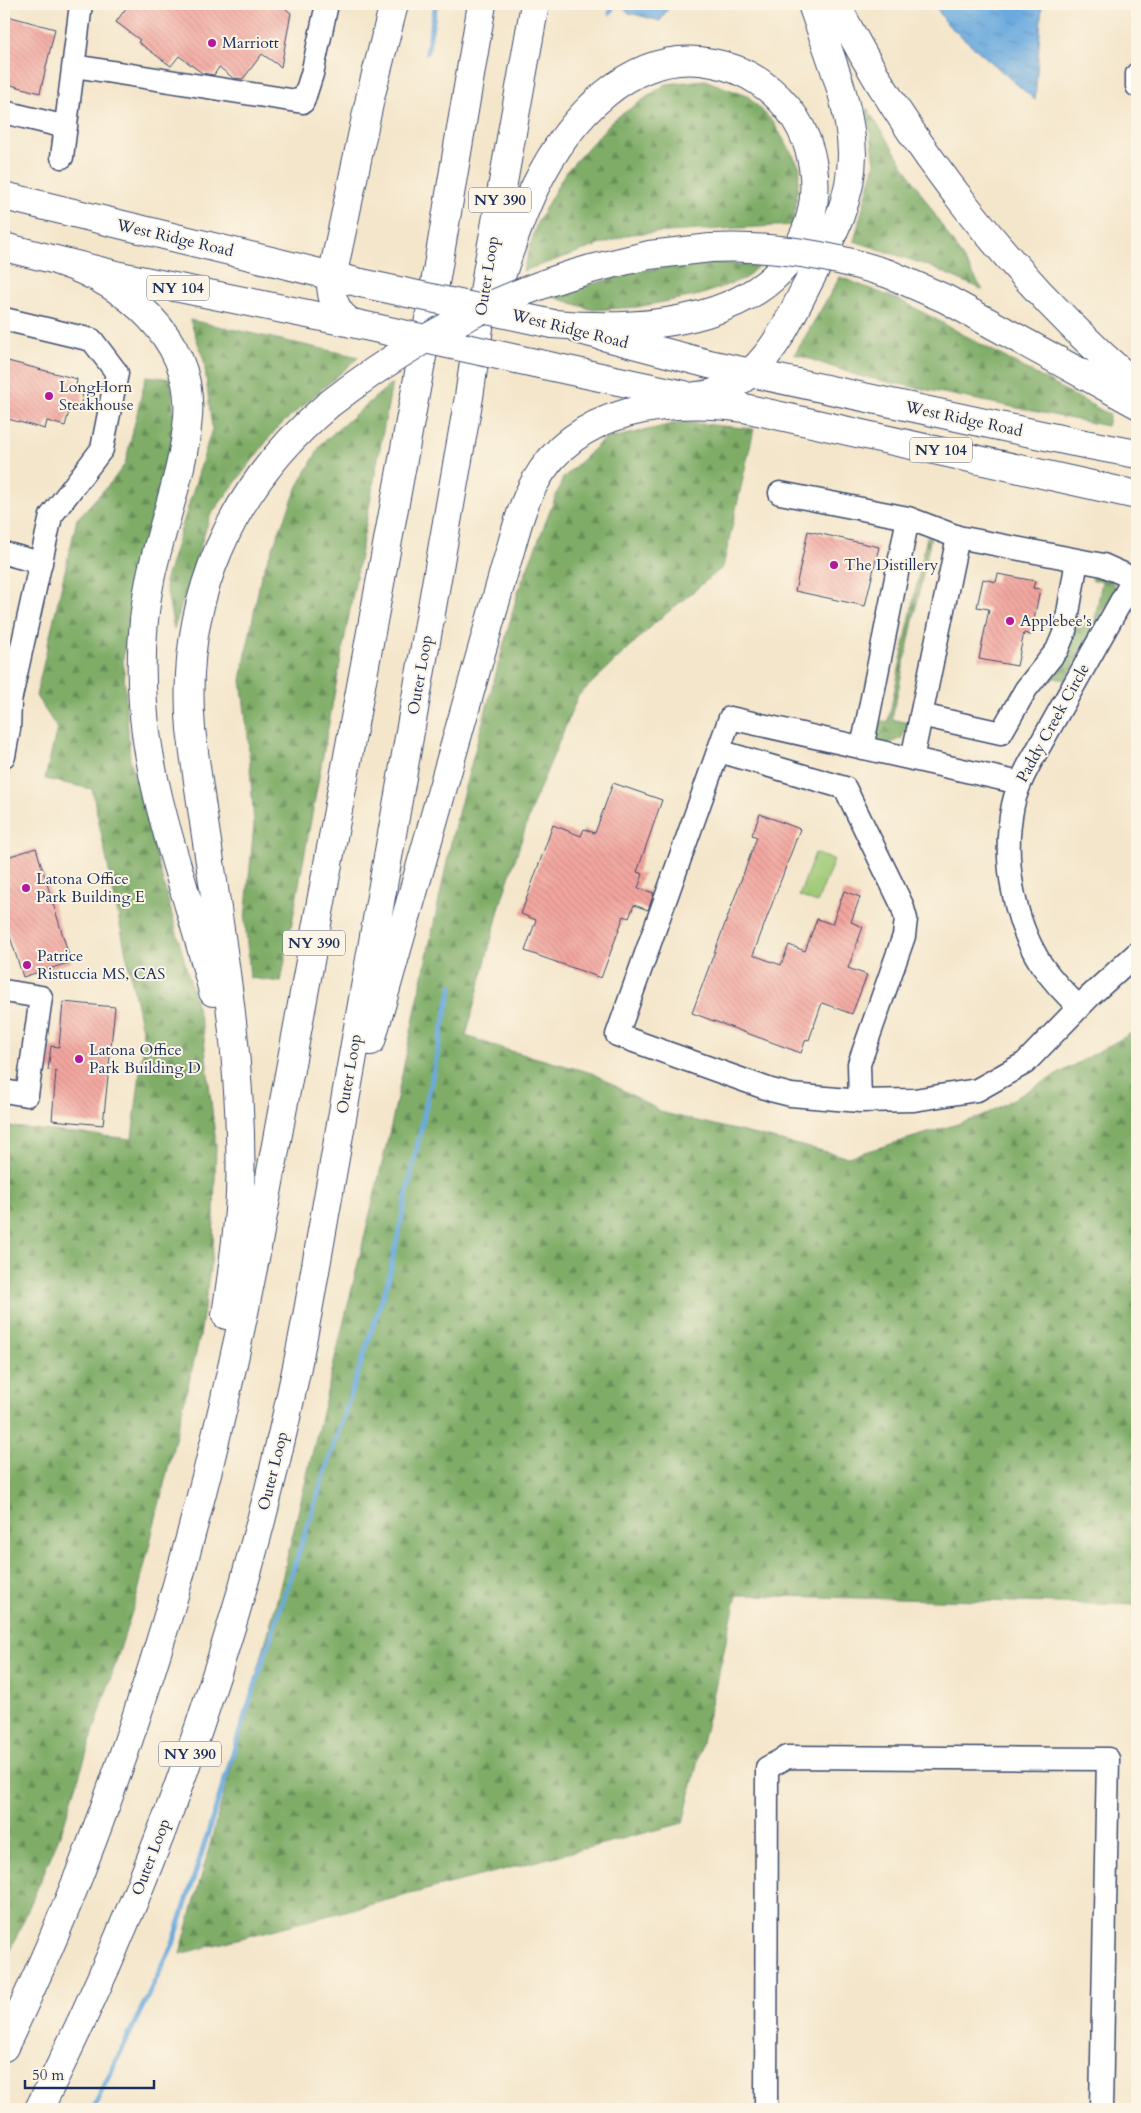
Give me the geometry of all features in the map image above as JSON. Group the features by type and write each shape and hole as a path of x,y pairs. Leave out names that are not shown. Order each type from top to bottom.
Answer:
{"main road":[{"path":"352,324 340,314 335,305 331,288 332,276 371,94 394,4"},
{"name":"NY 390","path":"4,2046 48,1950 84,1863 140,1708 183,1563 222,1411 257,1248 427,329 482,4"},
{"name":"Outer Loop","path":"39,2109 86,2012 136,1896 176,1794 207,1706 243,1587 277,1457 296,1373 324,1222 469,397 486,280 535,4"},
{"path":"688,396 701,396 722,390 750,373 772,348 791,317 835,230 849,184 852,148 847,112 812,4"},
{"path":"836,4 894,104 964,202 1041,293 1093,346 1137,386"},
{"path":"469,397 498,286 529,198 555,152 587,111 611,90 632,76 674,62 702,61 728,66 751,77 772,92 791,112 804,135 812,158 815,183 812,208 806,230 793,255 780,270 760,288 743,298 713,311 690,318 636,326 553,324"},
{"name":"West Ridge Road","path":"4,196 361,283 553,324 750,373 1137,454"},
{"name":"NY 104","path":"4,247 158,284 744,408 1137,495"},
{"path":"183,1563 236,1246 240,1195 238,1123 231,1010 191,729 189,691 192,641 210,571 236,514 257,480 277,454 302,428 380,366 463,318 536,287 591,269 649,255 711,248 755,247 797,251 889,274 946,299 1137,404"},
{"path":"58,261 98,278 140,306 167,338 178,358 186,383 188,411 184,450 155,559 144,618 142,660 143,704 146,734 156,789 212,987 227,1054 238,1123"},
{"path":"324,1222 339,1157 413,891 505,568 526,502 534,484 555,455 573,438 593,425 617,415 654,406 681,404 708,404 744,408"}],"street":[{"path":"62,157 82,4"},
{"path":"74,66 304,102 327,4"},
{"path":"1137,74 1137,86"},
{"path":"4,112 66,127"},
{"path":"4,320 92,340 117,373 102,449 51,516 10,701 4,756"},
{"path":"780,493 908,518 958,537 1103,565 1135,580"},
{"path":"862,748 908,518"},
{"path":"912,759 958,537"},
{"path":"4,553 41,563"},
{"path":"921,715 1001,733 1026,689 1057,650 1064,631 1077,560"},
{"name":"Paddy Creek Circle","path":"1079,1007 1056,984 1041,964 1025,932 1012,883 1010,833 1013,806 1020,783 1135,580"},
{"path":"1020,783 730,718 617,1035 771,1090 792,1095 860,1101 914,1100 978,1090 1025,1064 1079,1007 1137,953"},
{"path":"719,750 845,788 902,905 906,919 904,936 859,1064 860,1101"},
{"path":"4,991 41,997 28,1095 4,1091"},
{"path":"766,2109 767,1768 787,1757 1108,1759 1101,2109"}],"green space":[{"path":"705,80 749,97 773,122 800,167 793,225 631,234 523,271 537,223 565,173 612,121 666,84"},
{"path":"867,108 983,290 929,266 854,241 875,163"},
{"path":"711,262 758,266 746,278 700,295 637,307 593,310 551,296 638,271"},
{"path":"840,277 904,302 1110,415 1107,426 859,376 795,354"},
{"path":"190,320 359,357 276,429 210,516 174,629 165,582 212,429 204,360"},
{"path":"146,376 171,379 175,429 138,565 123,659 130,759 203,1030 216,1145 213,1249 200,1336 137,1596 62,1830 4,1966 4,1126 132,1139 144,1040 92,789 45,779 57,728 36,696 77,519 125,464"},
{"path":"392,383 281,982 250,978 245,919 254,825 248,736 241,680 261,576 298,486 322,443"},
{"path":"682,422 754,429 723,567 656,622 578,696 534,802 501,902 466,1036 504,1049 592,1073 664,1113 848,1157 981,1117 1137,1030 1137,1605 737,1595 683,1823 180,1954 276,1604 391,1126 455,824 518,592 563,478 603,440"},
{"path":"927,536 931,537 892,719 909,723 901,739 890,743 879,742 872,734 875,720 888,722"},
{"path":"1094,570 1107,573 1116,588 1066,680 1050,677 1073,622 1094,625 1102,581 1092,580"},
{"path":"1065,682 1018,768 1015,767"},
{"path":"815,853 834,860 817,903 799,896"}],"water":[{"path":"619,4 671,4 660,21 629,13"},
{"path":"934,4 1042,4 1035,100 947,24"}],"building":[{"name":"Marriott","path":"129,4 279,4 291,13 281,67 262,54 243,79 233,78 219,67 214,75 202,73 179,56 171,66 138,42 140,40 116,22"},
{"path":"4,15 55,29 40,93 4,83"},
{"name":"LongHorn Steakhouse","path":"4,360 77,379 76,386 84,388 80,407 71,404 65,426 47,421 45,429 4,418"},
{"path":"808,531 879,547 865,606 795,591"},
{"name":"Applebee's","path":"998,574 1035,581 1033,588 1040,589 1031,635 1024,633 1017,666 979,659 989,609 977,607 983,579 996,582"},
{"path":"613,783 662,800 637,872 643,874 638,888 654,893 648,910 634,905 629,918 624,916 601,978 525,951 536,920 521,914 553,825 581,836 584,829 595,833"},
{"path":"760,814 800,829 753,955 781,965 789,945 805,951 817,919 832,924 844,891 860,897 851,922 863,927 848,968 867,975 852,1014 822,1003 809,1040 806,1039 801,1053 692,1013 757,837 752,835"},
{"name":"Latona Office Park Building E","path":"36,848 71,962 23,977 4,918 4,858"},
{"name":"Latona Office Park Building D","path":"63,1002 115,1007 103,1125 52,1120 56,1071 48,1070 51,1046 59,1047"}],"waterway":[{"path":"427,52 436,4"},
{"path":"610,13 614,4"},
{"path":"93,2109 173,1944 241,1728 388,1281 452,985"}],"place":[{"name":"Marriott","path":"212,43"},
{"name":"LongHorn Steakhouse","path":"49,396"},
{"name":"The Distillery","path":"834,565"},
{"name":"Applebee's","path":"1010,621"},
{"name":"Latona Office Park Building E","path":"26,888"},
{"name":"Patrice Ristuccia MS, CAS","path":"27,965"},
{"name":"Latona Office Park Building D","path":"79,1059"}]}
